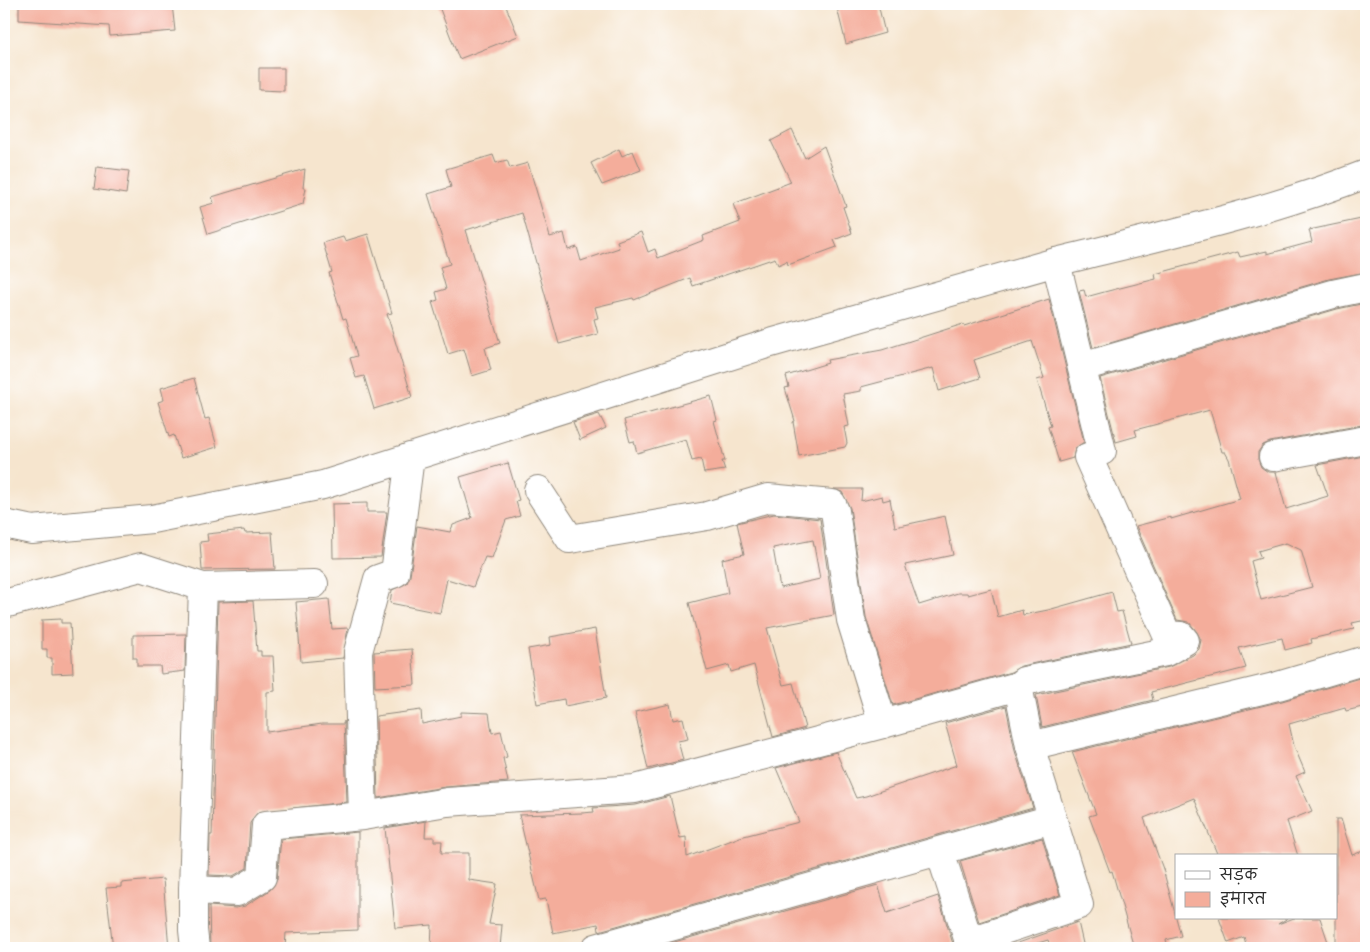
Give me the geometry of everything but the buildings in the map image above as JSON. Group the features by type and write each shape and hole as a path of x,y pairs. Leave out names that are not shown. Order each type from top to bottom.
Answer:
{"street":[{"path":"4,524 32,530 152,519 323,485 767,344 1056,262 1210,223 1330,188 1366,174"},
{"path":"193,890 237,892 262,877 266,825 363,816 447,802 635,789 884,724 1018,686 1024,681 1166,652 1186,641 1182,636 1167,635 1088,458 1102,451 1056,262"},
{"path":"1082,367 1333,294 1366,287"},
{"path":"1273,458 1366,440"},
{"path":"363,816 358,652 378,579 395,573 410,457"},
{"path":"538,490 570,539 707,516 768,498 832,504 835,510 851,620 884,724"},
{"path":"4,604 140,567 203,587 314,584"},
{"path":"195,948 192,930 203,587"},
{"path":"1030,746 1278,686 1366,660"},
{"path":"940,852 970,946 1079,905 1030,746 1018,686"},
{"path":"596,948 940,852 1052,818"}]}
